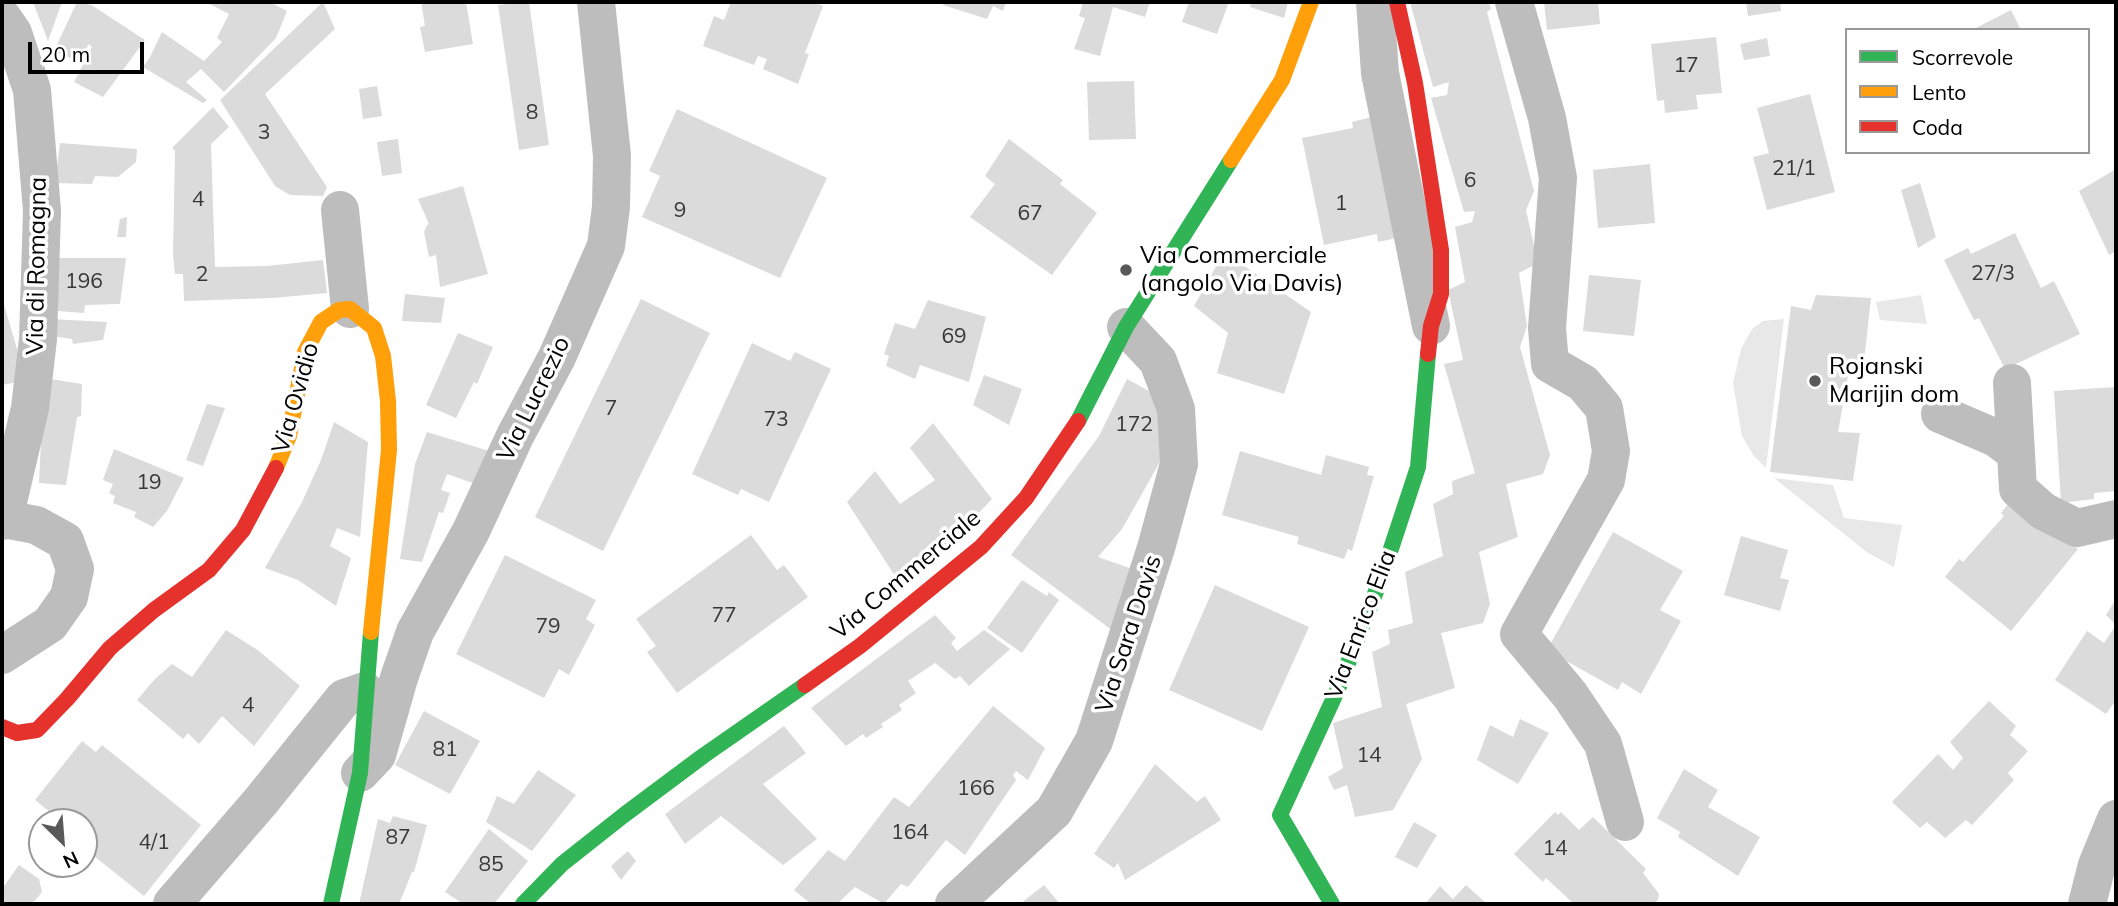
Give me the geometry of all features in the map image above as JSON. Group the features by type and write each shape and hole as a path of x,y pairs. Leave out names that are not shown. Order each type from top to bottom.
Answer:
{"street":[{"name":"Via Lucrezio","path":"360,773 377,755 415,632 471,531 515,436 557,357 606,246 611,207 612,156 596,2"},
{"name":"Via Commerciale","path":"523,904 562,864 615,822 703,756 860,646 981,547 1026,498 1073,430 1126,327 1282,80 1311,2"},
{"name":"Via Enrico Elia","path":"1375,2 1380,73 1431,326"},
{"name":"Via Enrico Elia","path":"1332,904 1280,815 1337,691 1382,576 1418,467 1431,326 1441,294 1441,250 1415,83 1397,2"},
{"path":"1514,2 1547,118 1558,177 1547,328 1550,364 1583,383 1604,408 1611,451 1606,480 1519,634 1570,695 1603,744 1625,822"},
{"name":"Via di Romagna","path":"2,17 13,33 32,90 43,211 38,339 31,394 3,520"},
{"path":"331,904 360,773 389,450 388,401 383,356 374,328 350,309 340,210"},
{"name":"Via Ovidio","path":"2,727 17,733 37,730 110,648 154,610 209,570 243,530 272,478 289,436 305,352 321,321 339,310 350,309"},
{"name":"Via Sara Davis","path":"954,904 1054,811 1081,764 1094,741 1156,548 1179,464 1176,410 1158,360 1126,327"},
{"path":"2012,383 2018,489 2043,511 2077,528 2116,519"},
{"path":"1940,414 1996,438 2015,453"},
{"path":"2,655 50,624 69,597 75,569 65,541 36,525 3,520"},
{"path":"172,904 261,801 344,698 366,691"},
{"path":"2087,904 2097,864 2116,819"}],"shaded area":[{"path":"1921,295 1927,324 1880,320 1876,302"},
{"path":"1784,319 1766,468 1753,455 1742,436 1733,383 1741,349 1752,329 1763,321"},
{"path":"1774,478 1833,485 1844,518 1902,525 1894,567 1868,553"}],"building":[{"path":"33,2 62,2 48,41"},
{"path":"77,2 93,6 145,40 103,97 74,82 92,47 89,44 78,61 54,51"},
{"path":"206,2 270,2 287,11 276,38 224,92 201,69 186,82 207,100 203,103 143,67 162,32 204,61 222,42 217,38 229,14"},
{"path":"323,2 335,29 265,94 327,187 323,196 290,195 275,186 220,100"},
{"path":"421,2 466,2 473,44 425,52 420,27 425,26"},
{"path":"529,2 549,145 519,150 498,5"},
{"path":"731,2 813,2 823,6 805,53 809,54 798,84 763,69 767,59 758,56 754,65 703,46 714,16 724,20"},
{"path":"944,2 1006,2 1003,11 993,6 987,19 943,5"},
{"path":"1083,2 1150,2 1145,17 1113,7 1100,56 1074,49 1085,18 1079,16"},
{"path":"1189,2 1229,2 1217,34 1182,22"},
{"path":"1251,2 1288,2 1284,18 1250,7"},
{"path":"1410,2 1489,2 1491,9 1487,12 1534,191 1526,210 1538,263 1519,273 1527,326 1520,347 1550,455 1543,474 1506,484 1518,537 1479,552 1490,604 1483,623 1441,633 1455,688 1406,704 1422,759 1393,810 1355,817 1347,785 1334,790 1328,777 1343,768 1333,723 1382,707 1372,652 1390,644 1388,630 1413,623 1405,572 1443,556 1433,504 1453,494 1452,481 1475,473 1444,364 1463,360 1448,290 1465,282 1455,227 1472,222 1475,211 1464,212 1431,98 1447,95 1449,82 1433,87"},
{"path":"1544,2 1598,2 1600,24 1547,30"},
{"path":"1746,2 1780,2 1781,11 1748,16"},
{"path":"2011,10 2020,28 1976,28"},
{"path":"1716,37 1722,93 1696,95 1698,109 1665,113 1664,100 1657,101 1651,44"},
{"path":"1767,38 1770,56 1744,60 1740,44"},
{"path":"1134,81 1136,139 1089,140 1087,82"},
{"path":"377,86 382,116 363,119 359,89"},
{"path":"1810,94 1835,192 1767,210 1753,157 1769,153 1757,108"},
{"path":"213,107 229,127 211,144 215,267 267,266 323,260 327,293 184,301 183,274 175,274 173,256 175,151 172,148"},
{"path":"677,109 827,178 780,278 642,217 660,176 649,171"},
{"path":"1372,117 1397,238 1378,242 1377,234 1324,245 1302,138 1353,128 1352,122"},
{"path":"398,139 402,173 382,176 377,142"},
{"path":"1009,139 1063,180 1060,184 1097,213 1052,275 970,217 995,184 985,176"},
{"path":"60,143 137,149 136,162 118,177 95,176 92,184 55,183"},
{"path":"1650,164 1655,223 1598,228 1593,170"},
{"path":"2116,169 2116,251 2109,255 2079,191"},
{"path":"1920,183 1936,237 1918,248 1901,190"},
{"path":"463,186 488,274 440,287 436,255 429,257 424,232 429,224 418,199"},
{"path":"127,217 126,237 117,237 120,219"},
{"path":"2015,233 2041,288 2054,281 2080,334 2005,369 1979,318 1974,320 1944,260 1968,248 1971,254"},
{"path":"1224,252 1311,312 1284,394 1217,373 1228,333 1194,306"},
{"path":"54,258 126,258 120,304 85,305 84,313 58,311"},
{"path":"1589,275 1641,280 1634,336 1583,331"},
{"path":"405,294 445,298 441,323 402,321"},
{"name":"Rojanski Marijin dom","path":"1816,295 1871,298 1863,370 1849,370 1838,432 1860,433 1853,481 1770,472 1791,306 1811,310"},
{"path":"2,298 20,359 23,381 2,385"},
{"path":"641,299 710,333 603,551 535,517"},
{"path":"928,300 986,317 969,382 920,365 915,379 886,366 889,356 884,354 895,323 915,329"},
{"path":"51,319 107,322 103,340 73,344 72,339 52,336"},
{"path":"458,333 493,347 477,384 474,382 456,418 426,405"},
{"path":"752,343 790,361 795,352 831,369 769,502 741,489 738,495 692,474"},
{"path":"984,375 1022,389 1009,425 973,405"},
{"path":"44,378 82,384 81,416 77,417 66,485 39,483"},
{"path":"1127,379 1158,396 1165,453 1122,529 1098,557 1138,571 1120,636 1011,555 1099,436"},
{"path":"2116,387 2116,491 2094,493 2094,499 2061,503 2054,391"},
{"path":"207,404 225,408 203,466 186,460"},
{"path":"334,422 368,442 360,537 337,528 330,546 351,558 336,606 298,580 265,568 302,502"},
{"path":"933,423 992,499 955,538 897,579 847,502 875,471 900,504 935,480 910,448"},
{"path":"427,432 496,453 484,487 447,474 441,490 450,493 443,513 439,512 422,562 400,559 415,464"},
{"path":"114,449 184,478 167,511 153,527 134,517 136,512 113,503 115,496 109,493 113,484 103,480"},
{"path":"1240,451 1321,475 1326,455 1369,467 1367,475 1374,476 1352,551 1348,549 1344,559 1297,544 1299,537 1222,515"},
{"path":"2014,497 2078,549 2011,631 1945,577 1959,559 1963,562 2004,516 2001,513"},
{"path":"1613,532 1683,571 1660,610 1681,621 1641,694 1622,682 1618,690 1547,650"},
{"path":"751,535 777,570 784,565 808,597 677,693 647,652 656,646 636,619"},
{"path":"1741,536 1788,550 1780,578 1789,580 1780,611 1724,595"},
{"path":"505,555 596,600 586,619 595,625 569,675 559,669 544,698 456,654"},
{"path":"1022,580 1047,596 1049,592 1059,600 1022,653 987,628"},
{"path":"1215,585 1309,627 1262,731 1169,690"},
{"path":"2116,599 2116,625 2106,615"},
{"path":"935,615 956,638 951,643 957,651 984,630 1010,649 969,686 960,676 955,679 935,663 908,681 916,693 899,705 902,710 866,738 863,734 846,746 811,708"},
{"path":"2116,625 2116,700 2106,714 2055,680 2087,631 2104,643"},
{"path":"226,630 259,651 300,686 254,746 222,716 199,744 188,733 183,739 137,700 172,664 192,677"},
{"path":"1989,701 2016,726 2010,735 2028,751 2008,773 2014,780 1972,825 1966,820 1945,838 1927,822 1920,828 1892,802 1938,754 1953,770 1963,758 1950,742"},
{"path":"993,706 1045,748 1028,780 1016,771 1013,775 1016,780 965,855 946,840 908,887 901,884 884,904 855,887 837,904 811,904 794,890 828,850 845,861 894,797 909,807"},
{"path":"424,711 480,741 450,794 395,765"},
{"path":"1520,719 1549,733 1518,784 1477,760 1490,725 1513,737"},
{"path":"784,726 806,753 763,784 817,839 783,865 721,816 685,844 665,814"},
{"path":"82,741 96,752 102,745 201,825 144,896 98,859 98,808 45,808 35,800"},
{"path":"1155,764 1197,802 1205,796 1221,820 1125,880 1118,863 1114,868 1094,854"},
{"path":"1684,769 1718,790 1708,807 1760,837 1738,876 1678,837 1680,832 1657,818"},
{"path":"538,770 576,795 532,851 486,822 497,796 514,804"},
{"path":"1555,812 1558,815 1561,812 1579,830 1593,817 1646,869 1643,873 1659,894 1658,900 1653,904 1574,904 1546,878 1543,882 1514,854"},
{"path":"393,816 427,825 414,872 399,904 359,904 378,819 390,823"},
{"path":"1414,822 1437,835 1417,868 1395,857"},
{"path":"489,829 528,861 494,904 463,904 445,892"},
{"path":"628,851 636,861 621,880 611,866"},
{"path":"19,865 28,871 28,878 39,879 42,892 32,904 2,904 2,889"},
{"path":"1044,885 1060,904 1020,904"},
{"path":"1466,885 1487,904 1425,904 1440,886 1453,899"}],"traffic: fast":[{"path":"1078,421 1126,327 1231,160"},
{"path":"1332,904 1280,815 1337,691 1382,576 1418,467 1428,354"},
{"path":"331,904 360,773 371,632"},
{"path":"523,904 562,864 624,815 805,685"}],"traffic: slow":[{"path":"1231,160 1282,80 1311,2"},
{"path":"276,468 289,436 305,352 321,322 339,310 350,309 374,328 383,356 388,401 389,450 371,632"}],"traffic: jam":[{"path":"1397,2 1415,83 1441,250 1441,294 1431,326 1428,354"},
{"path":"805,685 860,646 981,547 1026,498 1078,421"},
{"path":"2,727 17,733 37,730 110,648 154,610 209,570 243,530 276,468"}],"place":[{"name":"Via Commerciale (angolo Via Davis)","path":"1126,270"},
{"name":"Rojanski Marijin dom","path":"1815,381"}]}
